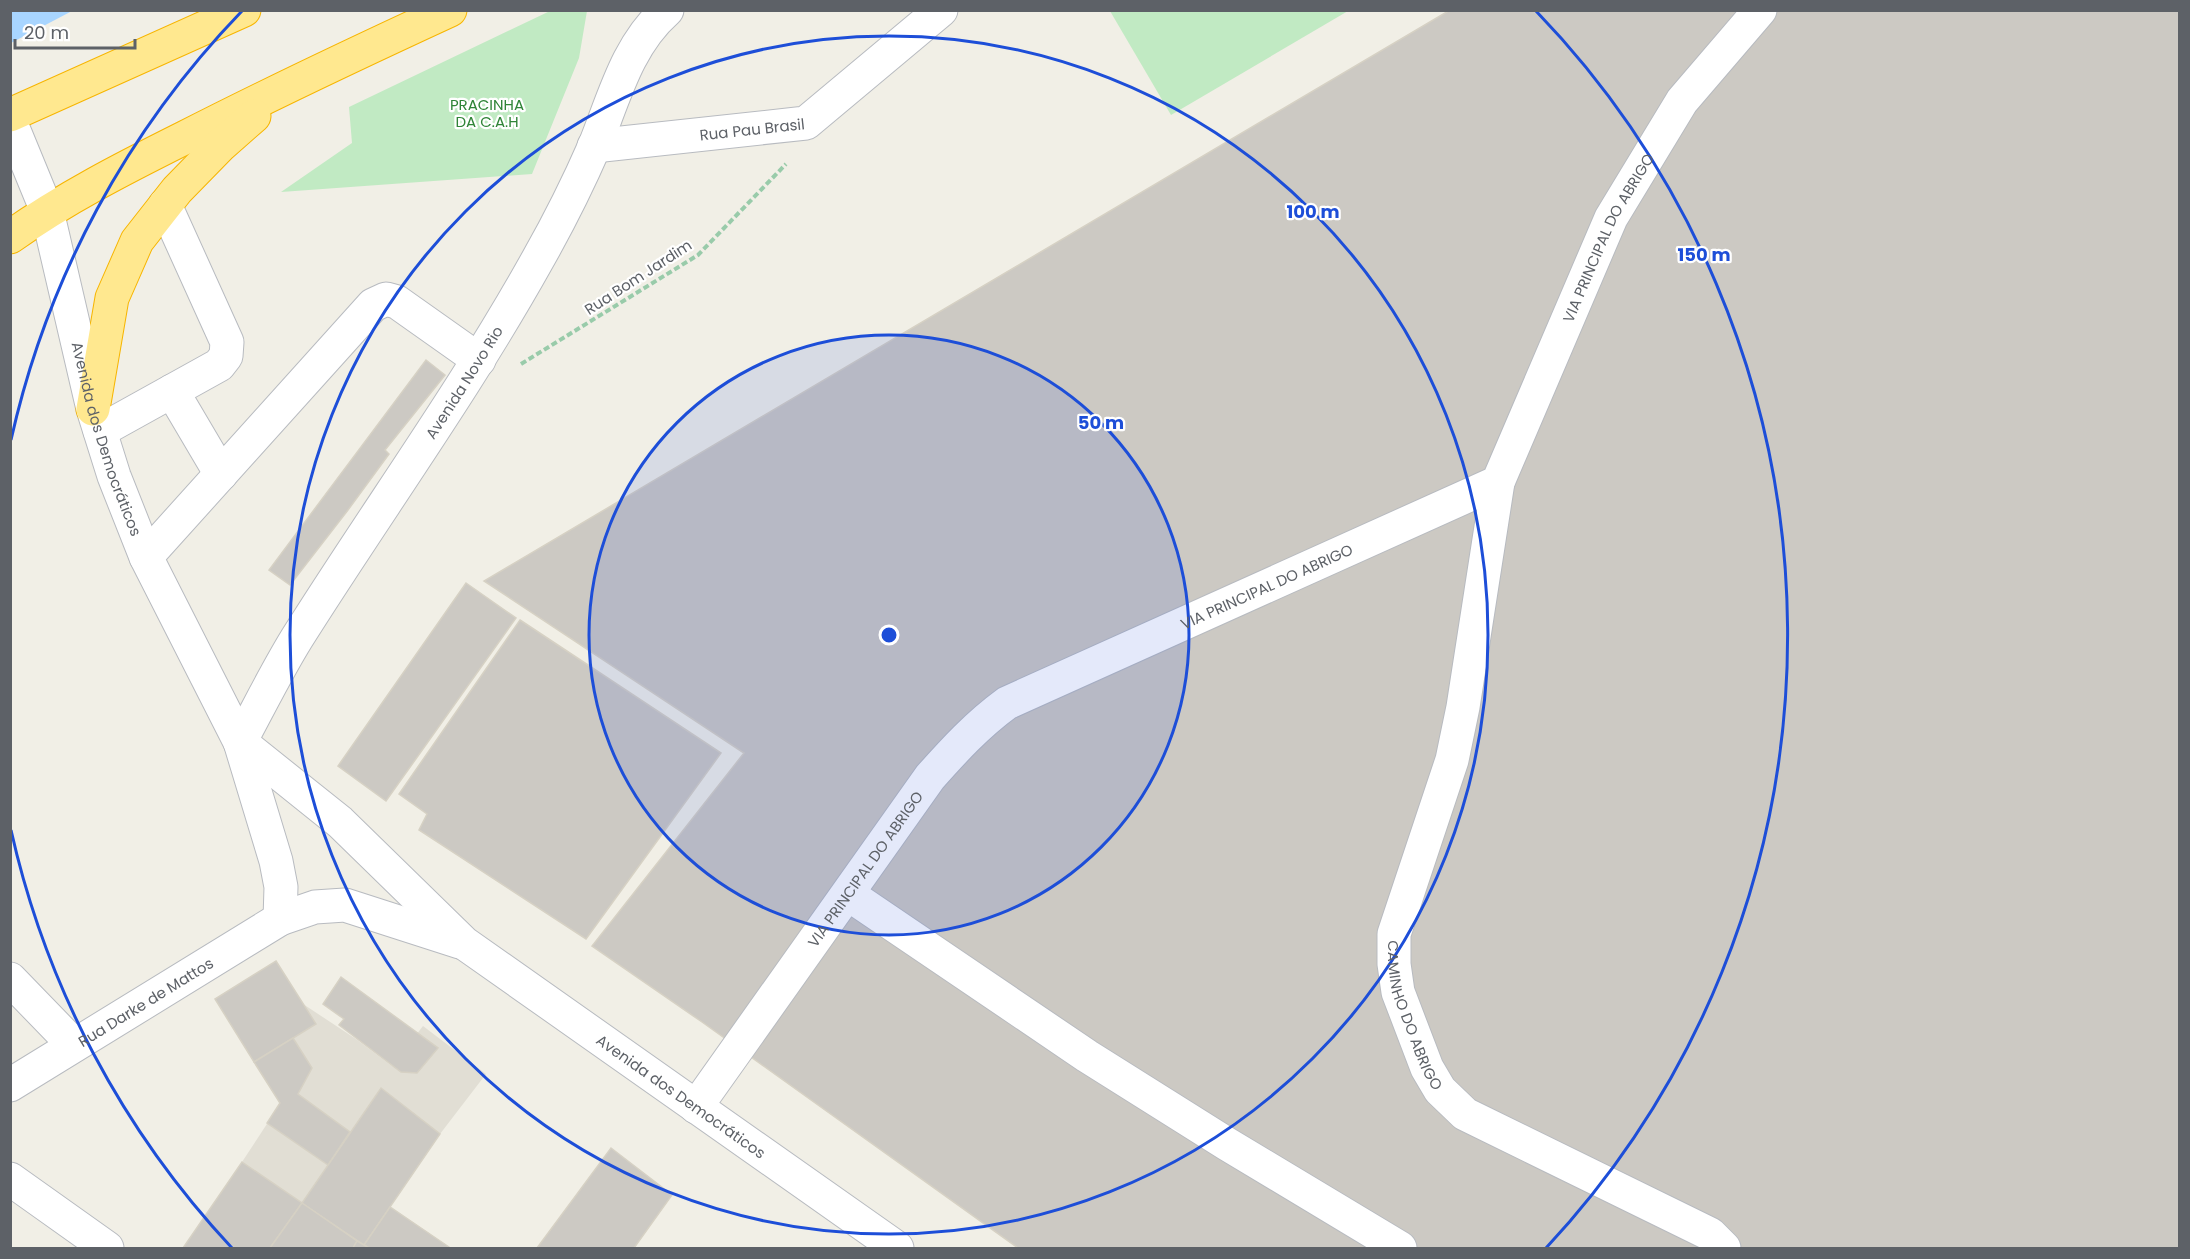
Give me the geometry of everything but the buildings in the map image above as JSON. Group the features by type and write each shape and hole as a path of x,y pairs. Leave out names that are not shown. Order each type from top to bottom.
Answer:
{"highway":[{"path":"11,122 244,10"},
{"path":"10,237 47,211 121,170 291,83 450,10"},
{"path":"96,420 112,298 137,241 177,190 221,145 291,83"}],"street":[{"name":"Avenida Novo Rio","path":"240,742 296,640 479,360 559,221 594,146 635,48 667,10"},
{"name":"Rua Pau Brasil","path":"594,146 806,123 941,10"},
{"name":"VIA PRINCIPAL DO ABRIGO","path":"696,1107 930,777 986,718 1007,703 1498,482 1611,218 1682,101 1760,10"},
{"name":"Avenida dos Democráticos","path":"11,122 47,211 96,420 114,476 146,557 240,742 276,861 281,887 280,919 315,907 345,905 464,943"},
{"path":"96,420 172,391 219,365 226,356 227,342 165,206"},
{"path":"146,557 373,305 386,299 397,302 479,360"},
{"path":"172,391 221,474"},
{"name":"CAMINHO DO ABRIGO","path":"1498,482 1465,695 1452,760 1394,934 1394,964 1398,992 1426,1068 1440,1090 1465,1114 1710,1234 1724,1248"},
{"name":"Avenida dos Democráticos","path":"240,742 340,822 464,943 897,1248"},
{"path":"848,894 1087,1056 1227,1144 1400,1248"},
{"name":"Rua Darke de Mattos","path":"10,1085 280,919"},
{"path":"10,980 74,1045"},
{"path":"10,1179 107,1248"}],"path":[{"name":"Rua Bom Jardim","path":"514,369 698,255 796,153 806,123"}],"shaded area":[{"path":"276,961 303,1004 392,1066 423,1026 486,1074 440,1134 390,1206 448,1248 183,1248 280,1104 215,999"}],"green space":[{"name":"PRACINHA DA C.A.H","path":"550,11 587,11 579,58 532,174 281,192 352,143 349,107"},
{"path":"1110,11 1348,11 1171,115"}],"water":[{"path":"11,10 72,10 72,11 11,43"}]}
